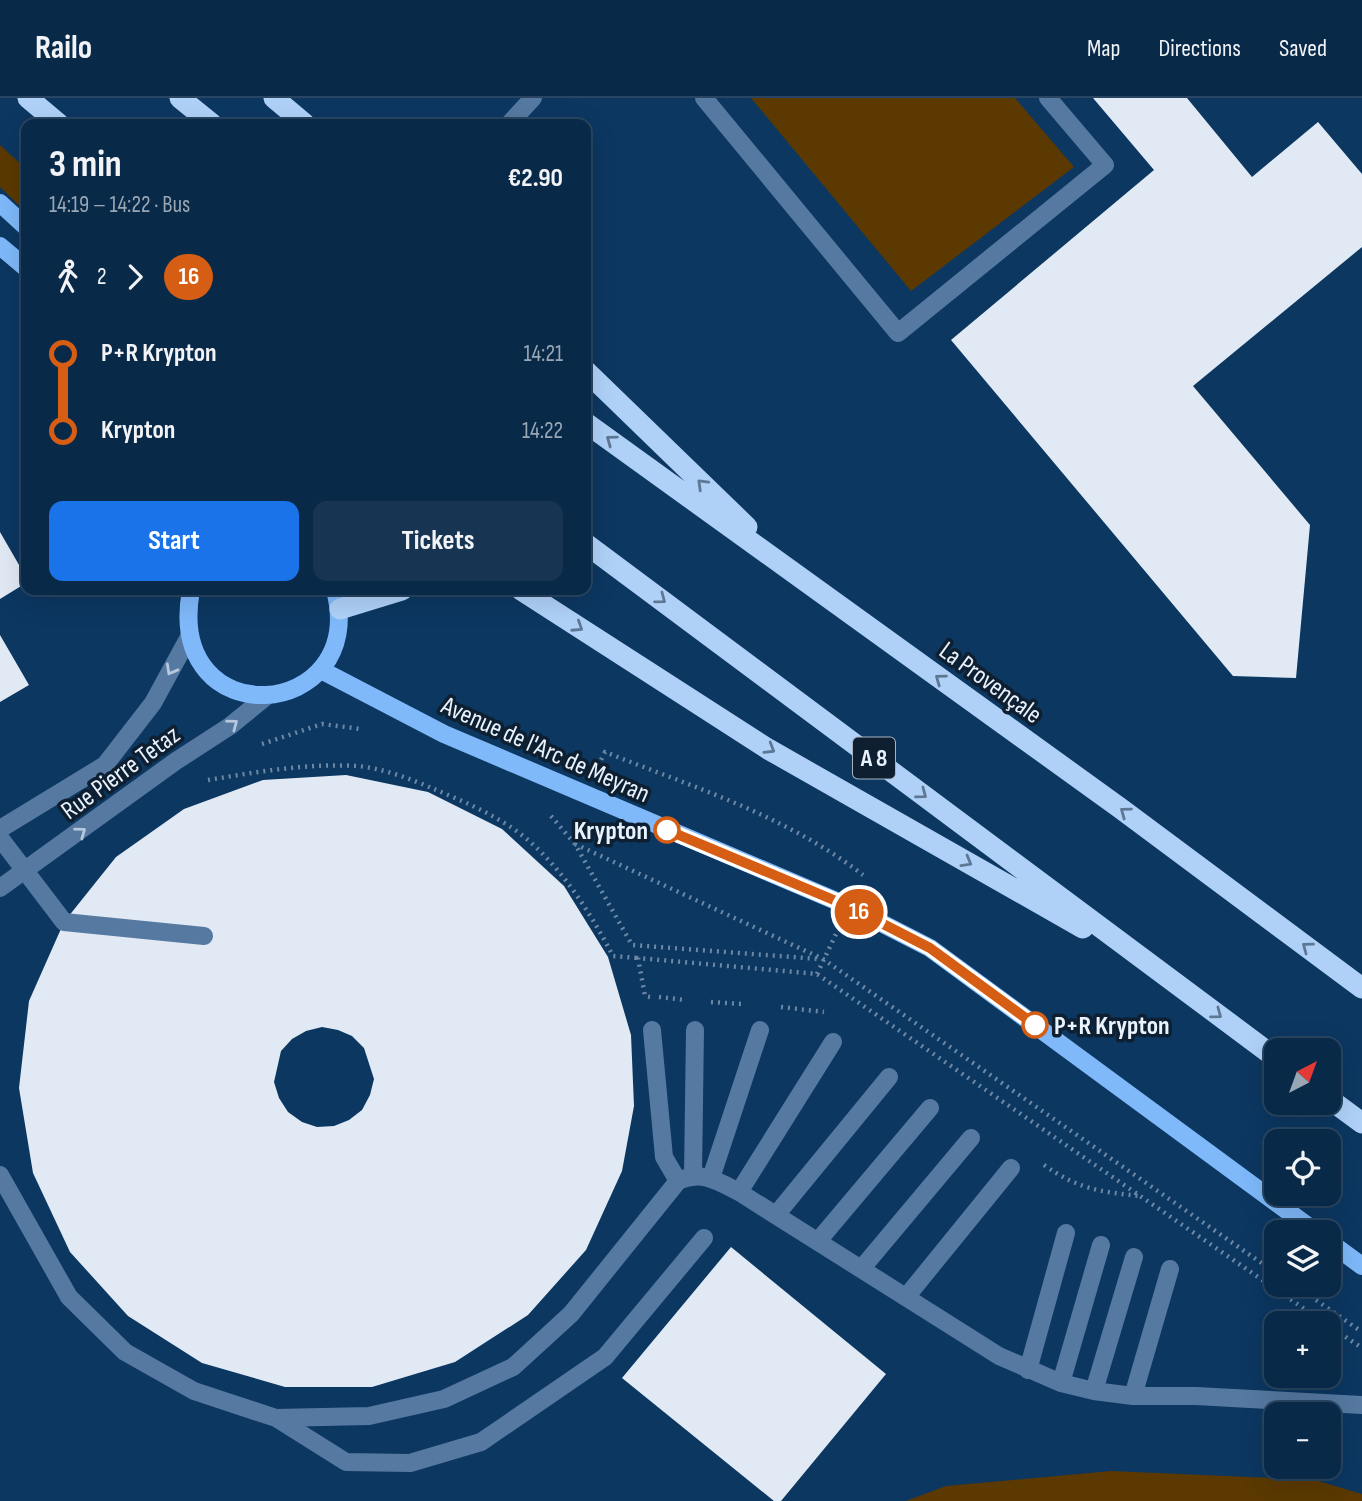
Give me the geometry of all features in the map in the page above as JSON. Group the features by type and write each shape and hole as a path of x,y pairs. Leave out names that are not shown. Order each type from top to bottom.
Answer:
{"highway":[{"path":"27,98 53,119"},
{"path":"180,98 206,119"},
{"path":"274,98 298,119"},
{"path":"591,376 804,582"},
{"name":"La Provençale","path":"591,426 1120,808 1362,988"},
{"name":"A 8","path":"591,548 1264,1049"},
{"path":"338,599 366,595"},
{"path":"529,595 768,749 1162,973"},
{"path":"1341,1108 1362,1123"}],"main road":[{"path":"0,203 21,222"},
{"path":"0,246 21,264"},
{"path":"190,595 186,614 189,637 198,660 214,679 236,693 268,695 297,688 321,670 333,653 340,631 338,599"},
{"name":"Avenue de l'Arc de Meyran","path":"321,670 444,734 848,906 930,948 1300,1220"},
{"path":"1341,1251 1362,1266"}],"street":[{"path":"514,119 533,98"},
{"path":"704,98 898,333 1105,165 1048,98"},
{"name":"Rue Pierre Tetaz","path":"0,829 105,765 153,703 189,637"},
{"name":"Rue Pierre Tetaz","path":"0,888 26,872 176,761 230,726 268,695"},
{"path":"0,838 64,922 204,936"},
{"path":"652,1030 664,1157 686,1177 711,1178 739,1192 999,1356 1028,1370 1094,1391 1133,1396 1196,1396 1362,1405"},
{"path":"276,1418 369,1416 444,1399 513,1367 571,1314 686,1177 695,1030"},
{"path":"711,1178 760,1030"},
{"path":"739,1192 833,1042"},
{"path":"776,1215 890,1077"},
{"path":"818,1241 930,1108"},
{"path":"862,1268 971,1138"},
{"path":"907,1296 1011,1168"},
{"path":"0,1175 69,1297 125,1352 194,1391 276,1418 346,1462 410,1463 481,1442 606,1357 704,1238"},
{"path":"1028,1370 1066,1233"},
{"path":"1061,1382 1101,1245"},
{"path":"1094,1391 1134,1257"},
{"path":"1133,1396 1170,1269"}],"path":[{"path":"251,744 261,744 322,724 365,730"},
{"path":"605,752 734,803 802,834 873,884"},
{"path":"202,781 312,766 360,766 414,780 473,805 527,839 558,872 594,921 613,956 638,958"},
{"path":"539,810 551,816 575,844 632,946 823,959"},
{"path":"575,844 823,959 1264,1265"},
{"path":"817,974 1308,1311"},
{"path":"1070,1183 1098,1192 1141,1196"},
{"path":"1312,1297 1362,1332"},
{"path":"1341,1334 1362,1348"}],"shaded area":[{"path":"751,98 1015,98 1074,167 911,291"},
{"path":"0,145 21,164 21,207 0,187"},
{"path":"1111,1471 1315,1480 1362,1494 1362,1501 906,1501 946,1486"}],"building":[{"path":"1093,98 1187,98 1252,177 1318,122 1362,174 1362,247 1193,386 1310,525 1296,678 1233,676 951,340 1154,170"},
{"path":"0,532 21,568 21,586 0,599"},
{"path":"0,635 29,685 0,702"},
{"path":"346,775 428,792 502,829 564,886 608,957 631,1035 634,1106 622,1171 586,1250 528,1315 455,1362 372,1387 285,1387 202,1363 128,1316 70,1252 33,1173 19,1088 29,1001 64,922 116,857 184,809 263,780","holes":["322,1027 352,1036 364,1048 374,1079 362,1110 349,1120 334,1126 317,1127 302,1122 288,1112 279,1098 274,1082 281,1051 292,1039 306,1031"]},
{"path":"731,1247 886,1374 781,1501 774,1501 622,1378"}],"bus line":[{"name":"16","path":"667,830 848,906 930,948 1035,1025"}],"place":[{"name":"Krypton","path":"667,830"},
{"name":"P+R Krypton","path":"1035,1025"}]}
